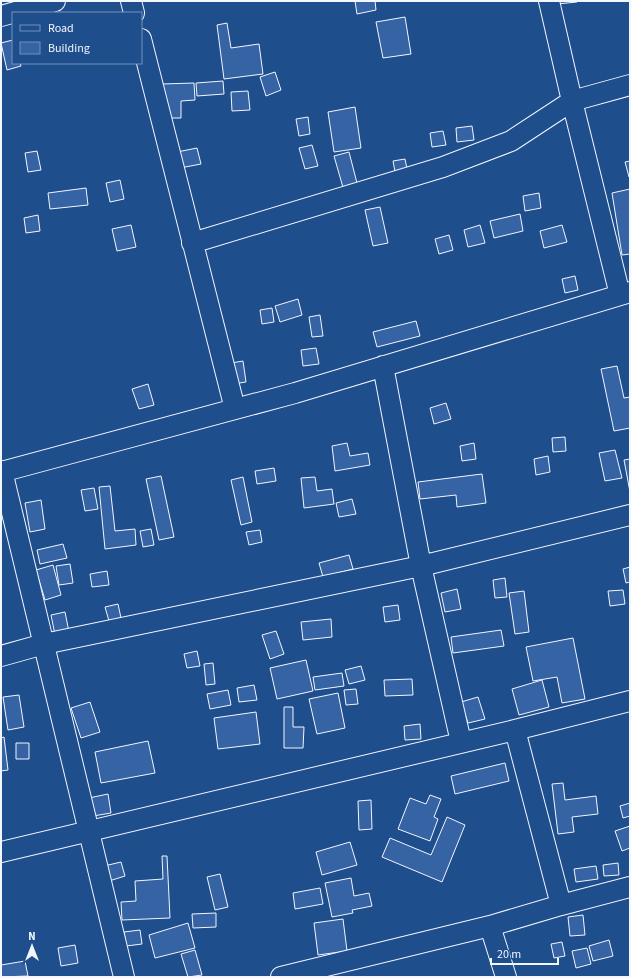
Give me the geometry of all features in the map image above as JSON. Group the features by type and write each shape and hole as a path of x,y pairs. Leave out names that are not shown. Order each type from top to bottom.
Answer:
{"street":[{"path":"15,12 55,1"},
{"path":"131,1 134,12"},
{"path":"124,977 2,472 295,393 625,294 572,101 549,1"},
{"path":"1,16 12,13"},
{"path":"142,43 235,409"},
{"path":"192,242 443,167 510,141 572,101 630,85"},
{"path":"383,366 421,566 461,742"},
{"path":"1,656 44,644 421,566 630,515"},
{"path":"1,852 515,730 630,700"},
{"path":"515,730 561,905"},
{"path":"282,977 490,926 630,887"},
{"path":"490,926 506,977"}],"building":[{"path":"355,1 375,1 376,10 357,14"},
{"path":"556,1 577,1 577,2 557,4"},
{"path":"405,17 411,54 383,58 376,22"},
{"path":"227,23 231,48 259,44 263,74 224,79 217,25"},
{"path":"12,40 12,64 20,64 21,66 7,70 1,43"},
{"path":"275,72 281,90 266,96 260,77"},
{"path":"223,81 224,94 197,96 196,83"},
{"path":"194,83 195,100 181,101 181,118 164,118 162,84"},
{"path":"248,91 250,110 232,111 231,92"},
{"path":"355,107 361,148 334,152 328,112"},
{"path":"308,117 310,134 299,136 296,119"},
{"path":"472,126 474,140 457,142 456,128"},
{"path":"443,131 446,145 432,147 430,133"},
{"path":"312,145 318,166 305,169 299,148"},
{"path":"197,148 201,164 180,168 177,152"},
{"path":"37,151 41,170 28,172 25,153"},
{"path":"349,152 358,187 344,191 334,156"},
{"path":"405,159 408,174 396,177 393,161"},
{"path":"630,161 630,177 629,177 625,162"},
{"path":"120,180 124,199 110,202 106,183"},
{"path":"86,188 88,205 50,209 48,193"},
{"path":"630,189 630,254 622,255 612,193"},
{"path":"539,193 541,208 525,211 523,196"},
{"path":"380,207 388,243 373,246 365,210"},
{"path":"520,214 523,231 494,238 490,221"},
{"path":"38,215 40,231 26,233 24,218"},
{"path":"131,225 136,247 117,251 112,229"},
{"path":"480,225 485,243 468,247 464,230"},
{"path":"562,225 567,242 544,248 540,231"},
{"path":"449,235 453,250 439,254 435,239"},
{"path":"575,276 578,290 565,293 562,279"},
{"path":"298,299 302,315 280,322 275,306"},
{"path":"272,308 274,322 262,324 260,310"},
{"path":"320,315 323,336 312,337 309,317"},
{"path":"416,321 420,336 377,347 373,332"},
{"path":"316,348 319,364 303,366 301,350"},
{"path":"243,361 246,382 233,384 231,363"},
{"path":"617,366 624,398 630,397 630,428 614,431 601,369"},
{"path":"148,384 154,405 139,409 132,389"},
{"path":"446,403 451,419 434,424 430,408"},
{"path":"565,437 566,451 553,452 552,438"},
{"path":"347,443 350,456 368,453 370,465 335,471 332,446"},
{"path":"474,443 476,459 462,461 460,446"},
{"path":"615,450 622,478 605,481 599,453"},
{"path":"548,456 550,472 536,475 534,459"},
{"path":"630,459 630,492 624,460"},
{"path":"274,468 276,481 257,484 255,471"},
{"path":"482,474 486,503 457,507 456,495 420,499 418,482"},
{"path":"161,476 174,537 159,540 146,479"},
{"path":"243,477 252,522 241,525 231,480"},
{"path":"315,477 317,491 332,489 334,504 304,508 301,478"},
{"path":"110,486 115,531 135,529 136,545 105,549 99,487"},
{"path":"94,488 98,509 85,511 81,490"},
{"path":"352,499 356,514 339,517 336,503"},
{"path":"41,500 45,529 30,532 25,503"},
{"path":"151,529 154,545 143,547 140,531"},
{"path":"260,530 262,542 249,545 246,532"},
{"path":"63,544 67,558 40,564 37,550"},
{"path":"349,555 353,569 323,577 319,563"},
{"path":"70,564 73,583 59,585 56,566"},
{"path":"53,565 61,595 45,600 36,570"},
{"path":"630,567 630,582 626,583 623,569"},
{"path":"107,571 109,585 92,587 90,574"},
{"path":"505,578 507,597 495,598 493,580"},
{"path":"457,589 461,609 445,612 441,593"},
{"path":"623,590 625,604 610,606 608,591"},
{"path":"524,591 529,632 515,634 509,593"},
{"path":"118,604 121,618 109,621 105,607"},
{"path":"398,605 400,620 385,622 383,607"},
{"path":"65,612 69,632 55,635 51,615"},
{"path":"331,619 332,637 303,640 301,622"},
{"path":"501,630 504,646 453,653 451,637"},
{"path":"276,631 284,654 270,659 262,635"},
{"path":"573,638 585,699 562,703 557,677 533,681 526,647"},
{"path":"197,651 200,666 187,668 184,654"},
{"path":"306,660 313,691 277,699 270,668"},
{"path":"213,663 215,684 206,685 204,664"},
{"path":"361,666 365,680 349,684 345,670"},
{"path":"342,673 344,686 315,690 313,677"},
{"path":"412,679 413,695 385,696 384,680"},
{"path":"542,680 549,707 519,715 512,689"},
{"path":"254,685 257,700 239,702 237,688"},
{"path":"356,689 358,704 346,705 344,690"},
{"path":"228,690 231,705 210,709 207,694"},
{"path":"338,693 345,728 317,734 309,699"},
{"path":"19,695 24,727 8,730 3,697"},
{"path":"478,697 485,719 468,723 461,702"},
{"path":"90,702 100,732 81,738 71,708"},
{"path":"284,707 293,707 293,727 304,727 303,748 284,748"},
{"path":"256,712 260,744 218,749 214,718"},
{"path":"420,724 421,739 405,740 404,726"},
{"path":"4,737 8,770 1,771 1,738"},
{"path":"148,741 155,773 101,783 95,752"},
{"path":"16,743 29,743 29,759 16,759"},
{"path":"505,763 509,781 455,794 451,776"},
{"path":"563,783 565,800 596,796 598,814 572,817 574,832 558,834 552,784"},
{"path":"108,794 111,813 87,817 84,799"},
{"path":"430,795 441,799 434,817 438,819 430,841 398,829 410,798 426,804"},
{"path":"371,800 372,829 359,830 358,801"},
{"path":"630,803 630,816 623,818 620,806"},
{"path":"447,817 465,825 442,882 382,857 390,838 431,855"},
{"path":"630,826 630,848 622,851 615,831"},
{"path":"350,842 357,865 322,875 316,852"},
{"path":"162,856 167,856 170,918 122,920 121,902 136,901 135,881 163,879"},
{"path":"121,862 125,876 109,881 104,866"},
{"path":"618,863 619,875 604,876 603,865"},
{"path":"596,866 598,879 576,882 574,869"},
{"path":"220,874 228,907 215,910 207,877"},
{"path":"351,878 354,896 369,893 372,906 352,910 353,913 332,917 325,883"},
{"path":"320,888 323,904 295,909 293,893"},
{"path":"216,913 216,927 193,928 192,914"},
{"path":"583,915 585,935 570,936 568,917"},
{"path":"343,919 347,951 318,955 314,923"},
{"path":"188,923 195,948 155,958 149,935"},
{"path":"140,930 142,944 126,946 124,932"},
{"path":"609,940 613,956 593,961 589,946"},
{"path":"562,942 565,956 554,958 551,944"},
{"path":"75,945 78,963 61,966 58,948"},
{"path":"587,948 591,964 576,968 572,951"},
{"path":"195,950 202,975 188,977 181,954"},
{"path":"25,961 28,976 1,977 1,965"}]}
